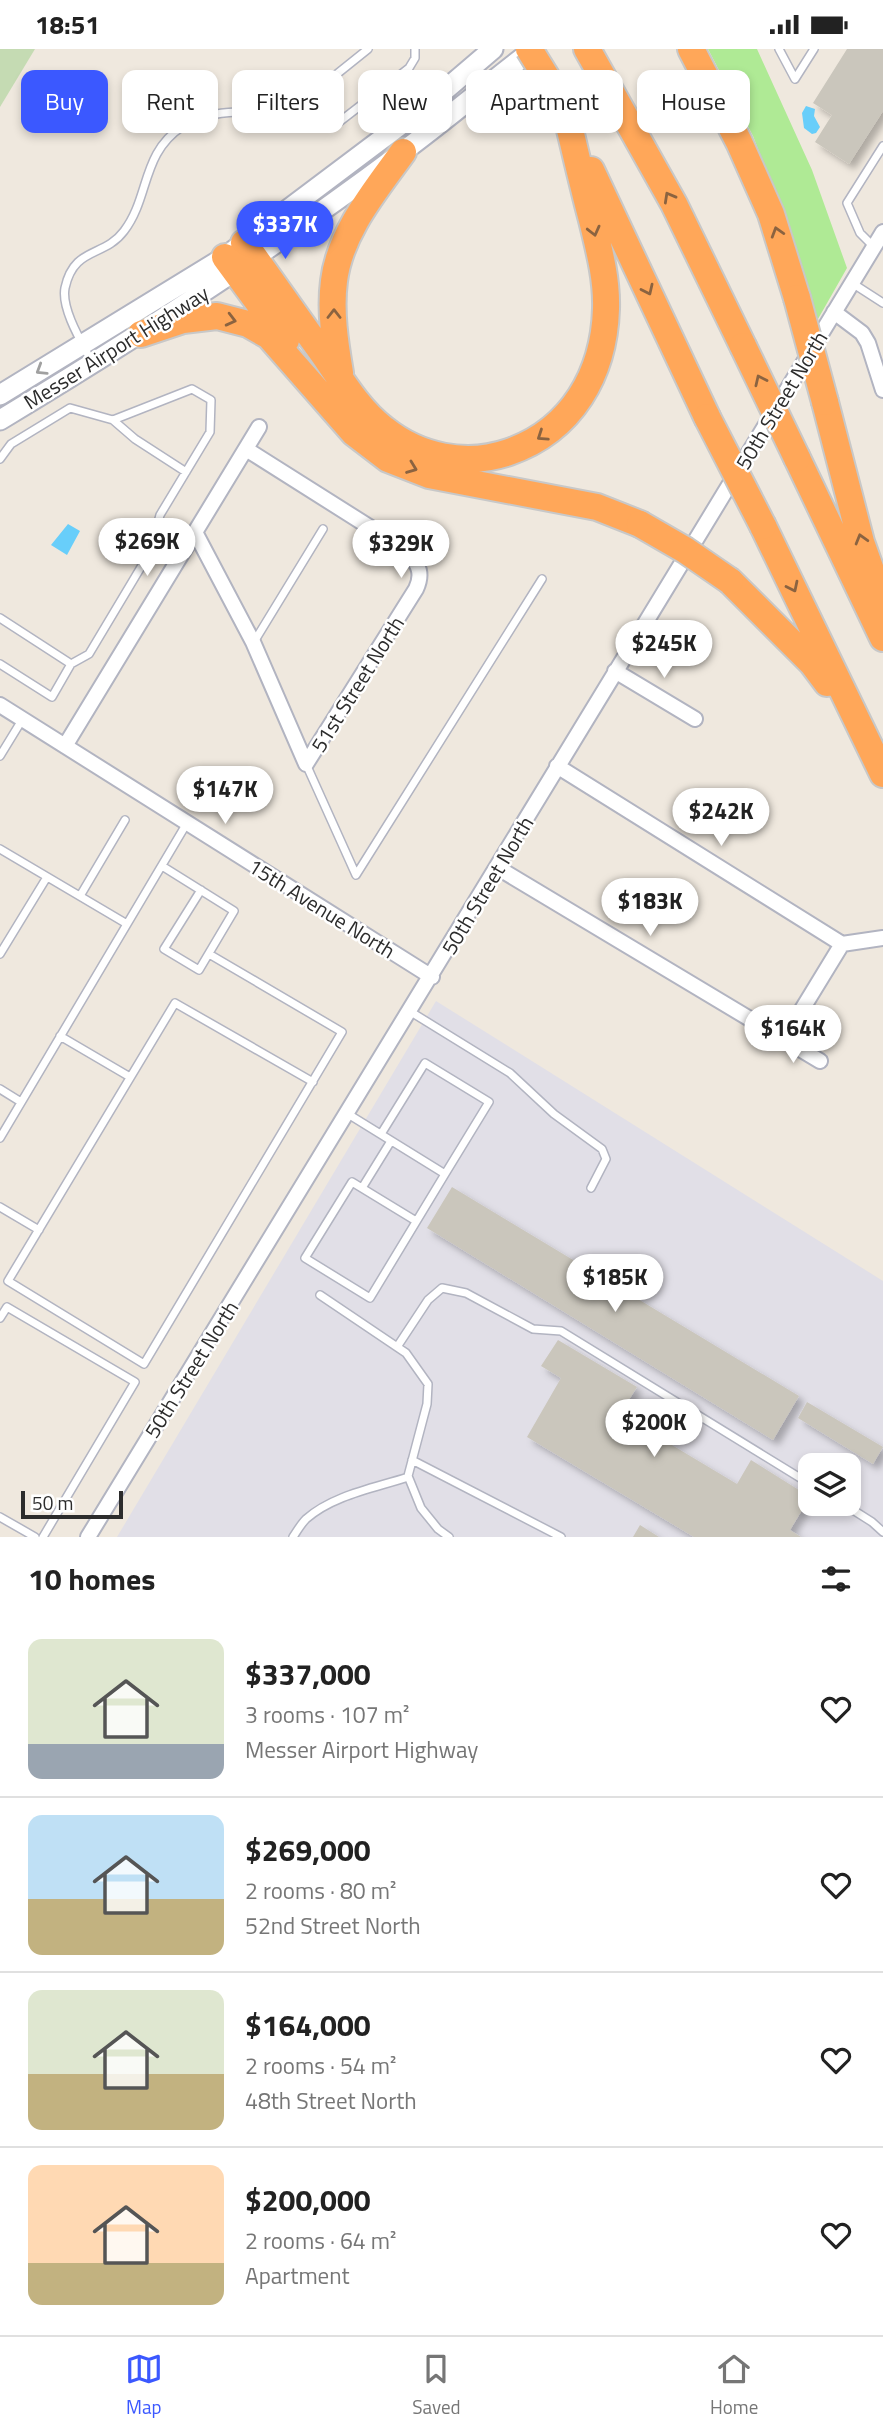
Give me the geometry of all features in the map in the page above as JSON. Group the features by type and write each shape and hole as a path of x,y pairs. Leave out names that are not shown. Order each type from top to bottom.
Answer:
{"highway":[{"path":"529,49 542,70"},
{"path":"587,49 674,204 883,638"},
{"path":"692,51 739,142 771,215 797,298 861,542 883,604"},
{"path":"240,257 366,413 385,430 413,447 438,456 468,460 495,457 525,446 548,433 568,414 583,394 602,349 606,307 602,261 571,133"},
{"path":"575,133 708,417 883,773"},
{"path":"342,382 334,337 334,281 343,247 359,215 403,152"},
{"path":"240,257 354,433"},
{"path":"141,334 183,320 217,316 248,324 269,336 354,433 388,459 429,475 597,507 640,524 685,550 730,581 812,663 864,735"}],"main road":[{"name":"Messer Airport Highway","path":"0,420 141,334 240,257 493,49"},
{"name":"Messer Airport Highway","path":"0,395 82,345 240,257 403,152 534,49"}],"street":[{"name":"50th Street North","path":"88,1537 432,978 615,671 883,232"},
{"path":"834,312 862,333 868,343 883,390"},
{"path":"65,746 259,428"},
{"name":"51st Street North","path":"246,449 409,552 418,564 421,577 409,601 306,764"},
{"path":"195,532 253,642 306,764"},
{"path":"615,671 695,719"},
{"name":"15th Avenue North","path":"0,705 432,978"},
{"path":"557,767 842,944 883,938"},
{"path":"498,868 820,1061"},
{"path":"784,1039 842,944"}],"lane":[{"path":"342,70 368,49"},
{"path":"344,118 409,68 415,58 415,49"},
{"path":"779,49 795,79 814,49"},
{"path":"93,363 82,345 66,303 65,288 71,269 81,259 107,246 123,233 133,217 148,170 164,144 181,127 205,116 232,111"},
{"path":"874,247 859,233 847,203 883,146"},
{"path":"852,283 883,303"},
{"path":"0,664 52,697 71,664 89,654 150,552 159,515 210,432 211,400 192,389 113,420"},
{"path":"0,459 11,444 25,438 70,408 113,420 135,439 186,472"},
{"path":"253,642 323,529"},
{"path":"306,764 356,874 542,579"},
{"path":"0,618 71,664"},
{"path":"0,756 22,719"},
{"path":"80,896 125,820"},
{"path":"0,1137 187,823"},
{"path":"0,849 127,924"},
{"path":"162,866 201,890 234,911 199,970 164,949 201,890"},
{"path":"0,954 47,877"},
{"path":"209,954 342,1032 313,1081 144,1364 8,1281 175,1003 313,1081"},
{"path":"411,1012 510,1073 554,1114 602,1149 606,1159 591,1188"},
{"path":"60,1036 131,1077"},
{"path":"381,1134 425,1063 489,1102 370,1298 305,1258 352,1182 416,1221"},
{"path":"0,1089 22,1102"},
{"path":"348,1114 445,1174"},
{"path":"362,1188 391,1140"},
{"path":"0,1207 39,1230"},
{"path":"397,1347 428,1300 442,1289 466,1293 533,1329 561,1331 798,1477"},
{"path":"320,1295 407,1353 428,1384 427,1404 408,1478 421,1508 438,1529 449,1537"},
{"path":"0,1318 6,1307 135,1382 43,1537"},
{"path":"412,1460 561,1537"},
{"path":"293,1537 304,1521 320,1509 354,1494 408,1478"},
{"path":"861,1515 883,1532"},
{"path":"0,1517 35,1537"}],"shaded area":[{"path":"436,1001 883,1281 883,1537 117,1537"}],"green space":[{"path":"0,49 35,49 21,70 0,107"},
{"path":"708,49 757,49 812,170 847,268 814,326 772,185 750,130 750,70 719,70"}],"water":[{"path":"806,106 815,109 814,116 820,127 816,133 812,134 804,128 802,113"},
{"path":"68,524 80,531 67,555 51,545"}],"building":[{"path":"847,49 883,49 883,111 849,164 815,142 832,115 813,103"},
{"path":"452,1187 799,1396 773,1440 427,1228"},
{"path":"558,1340 637,1387 620,1414 737,1484 751,1460 798,1489 798,1516 790,1530 801,1537 694,1537 527,1437 561,1378 541,1366"},
{"path":"807,1402 883,1447 873,1464 861,1457 861,1453 855,1453 798,1418"},
{"path":"640,1525 659,1537 633,1537"}]}
